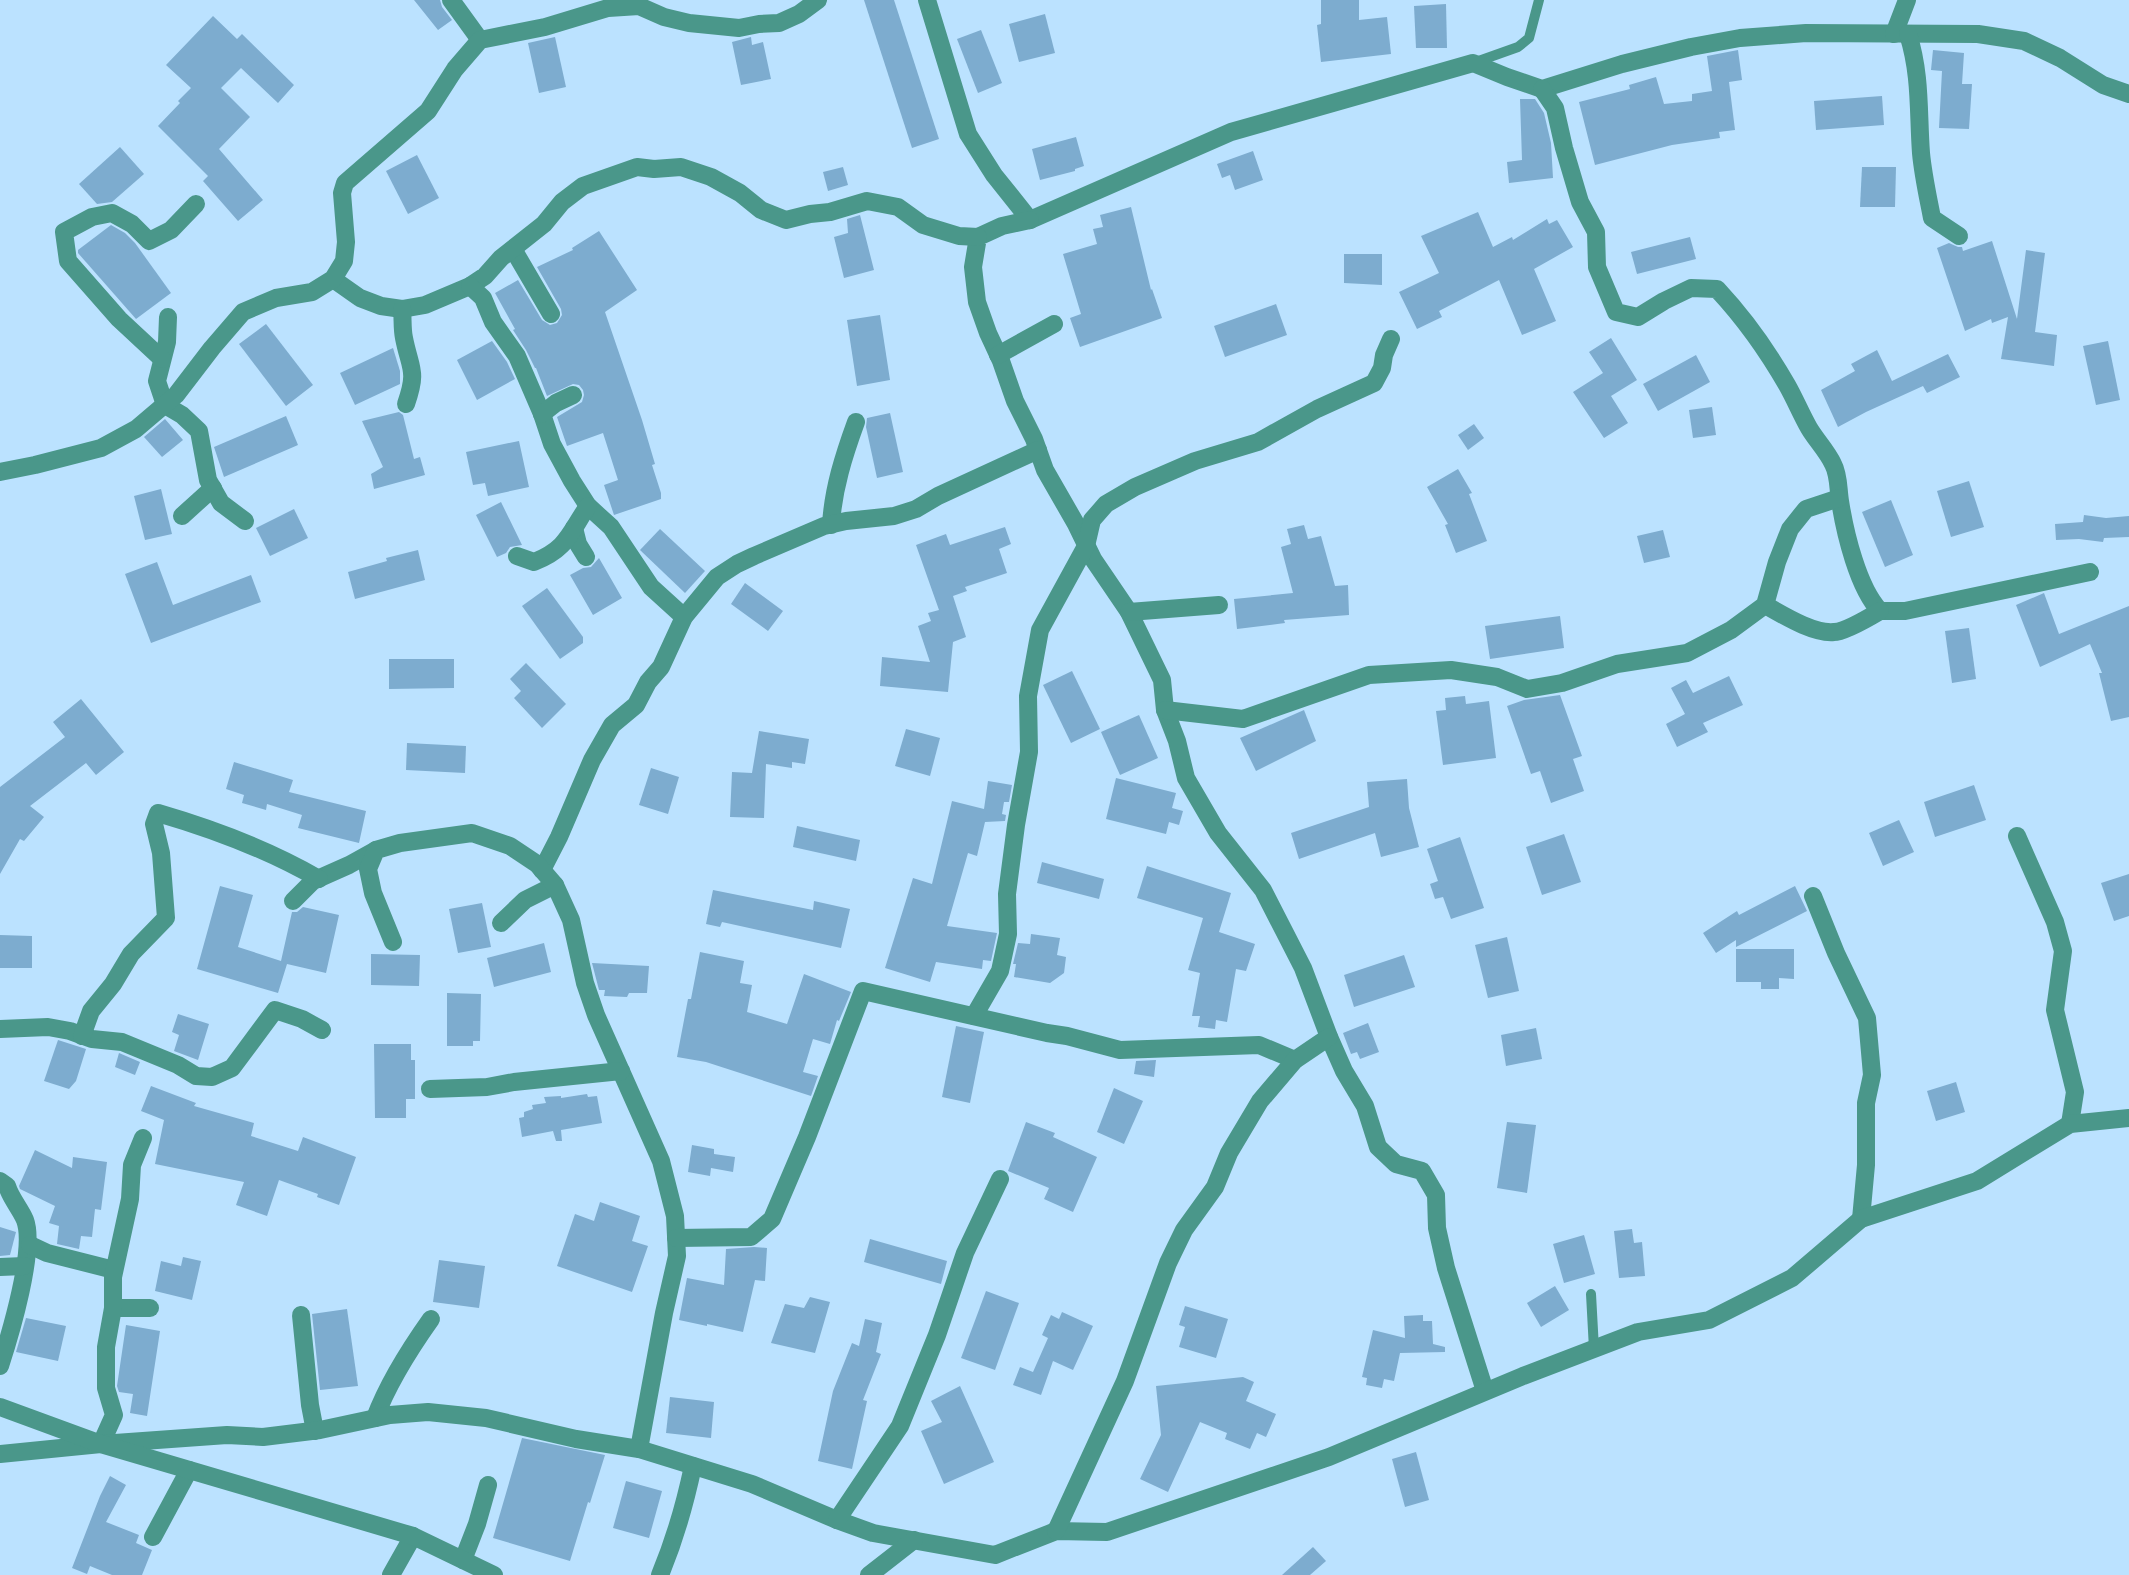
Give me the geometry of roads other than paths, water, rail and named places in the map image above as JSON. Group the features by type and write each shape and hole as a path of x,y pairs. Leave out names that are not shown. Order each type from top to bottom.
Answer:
{"street":[{"path":"451,0 480,40"},
{"path":"0,472 101,448 136,429 176,395 243,312 276,298 312,292 334,279 344,261 346,242 342,192 345,183 428,111 455,69 480,40 545,27 608,8 639,6 664,18 739,29 779,23 799,14 818,0"},
{"path":"927,0 968,135 994,175 1030,220"},
{"path":"1907,0 1901,34 1915,55 1920,99 1921,154 1932,218 1959,236"},
{"path":"334,279 360,298 381,306 402,309 425,305 470,286 485,276 544,224 562,202 583,186 637,167 681,167 711,177 740,193 761,211 786,220 830,212 867,201 898,207 923,225 958,236 978,237 1002,226 1030,220 1231,132 1473,63 1542,89 1622,64 1740,38 1806,33 1978,34 2024,41 2060,58 2103,85 2129,94"},
{"path":"1542,89 1555,108 1580,202 1596,232 1597,267 1616,312 1638,317 1664,300 1691,288 1717,289 1739,313 1761,343 1810,430 1833,463 1843,519 1858,570 1871,602 1880,611"},
{"path":"162,359 119,319 68,261 64,232 92,217 112,213 132,224 149,241 171,230 196,204"},
{"path":"978,237 973,267 977,302 1015,401 1045,470 1093,559 1129,612 1162,680 1165,710 1177,741 1186,778 1218,833 1263,890 1304,968 1344,1071 1365,1106 1378,1147 1396,1164 1422,1171 1437,1195 1437,1228 1446,1268 1485,1391"},
{"path":"513,249 551,314"},
{"path":"470,286 483,298 493,322 517,356 552,444 588,506 611,527 651,587 684,617"},
{"path":"402,309 404,337 413,366 413,384 406,404"},
{"path":"168,317 167,342 157,381 164,405 182,415 199,431 208,480 221,503 245,521"},
{"path":"998,355 1054,324"},
{"path":"974,1017 1000,971 1008,934 1007,894 1029,752 1028,696 1040,631 1086,546 1092,520 1106,504 1135,487 1195,461 1279,433 1317,409 1374,383 1391,340"},
{"path":"542,414 573,395"},
{"path":"831,525 832,506 856,422"},
{"path":"542,870 592,760 612,725 636,705 648,682 661,667 684,617 717,577 737,564 785,542 831,525 894,516 916,509 938,496 1038,450"},
{"path":"181,516 213,488"},
{"path":"1165,710 1244,719 1369,675 1451,670 1497,677 1527,689 1562,682 1617,664 1687,653 1731,630 1765,605 1790,529 1806,509 1839,498"},
{"path":"517,556 534,562 553,554 566,540 588,506"},
{"path":"574,528 578,544 586,557"},
{"path":"1765,605 1805,626 1834,632 1880,611 1905,611 2090,572"},
{"path":"1129,612 1219,605"},
{"path":"82,1035 91,1011 113,984 131,954 166,918 161,853 154,824 158,813 223,835 292,863 319,878"},
{"path":"293,901 313,881 376,850 400,842 472,833 510,846 537,864 555,885 571,920 596,1015 661,1161 675,1216 677,1256 639,1449"},
{"path":"2017,836 2055,922 2063,951 2055,1010 2075,1091 2070,1125"},
{"path":"376,850 368,869 373,893 393,942"},
{"path":"501,923 525,900 555,885"},
{"path":"1813,896 1867,1018 1872,1075 1866,1103 1866,1166 1861,1219"},
{"path":"676,1238 751,1237 772,1219 807,1137 863,991 1120,1050 1259,1045 1295,1060"},
{"path":"0,1029 48,1027 92,1039 122,1042 178,1065 196,1076 212,1077 232,1069 275,1010 302,1019 322,1030"},
{"path":"1056,1531 1125,1381 1168,1263 1184,1230 1215,1187 1229,1153 1260,1101 1295,1060 1329,1037"},
{"path":"429,1089 487,1087 621,1070"},
{"path":"0,1454 227,1435 263,1437 428,1412 486,1418 576,1439 639,1449 752,1484 873,1533 995,1555 1056,1531 1107,1532 1328,1457 1485,1391 1638,1332 1709,1320 1792,1278 1861,1219 1977,1181 2070,1125 2129,1118"},
{"path":"101,1444 114,1415 107,1388 107,1347 114,1308 114,1270 130,1199 132,1165 144,1138"},
{"path":"836,1520 900,1426 937,1335 965,1253 1000,1179"},
{"path":"0,1181 8,1186 10,1198 25,1220 30,1245 12,1331 0,1366"},
{"path":"30,1245 47,1253 114,1270"},
{"path":"0,1267 24,1266"},
{"path":"114,1308 150,1308"},
{"path":"301,1315 315,1431"},
{"path":"375,1418 385,1391 431,1319"},
{"path":"0,1407 101,1444 413,1536 494,1575"},
{"path":"660,1575 684,1508 693,1466"},
{"path":"153,1537 189,1469"},
{"path":"463,1560 488,1485"},
{"path":"391,1575 413,1536"},
{"path":"869,1575 914,1540"}],"lane":[{"path":"1473,63 1518,47 1529,38 1539,0"},
{"path":"1591,1294 1594,1349"}]}
